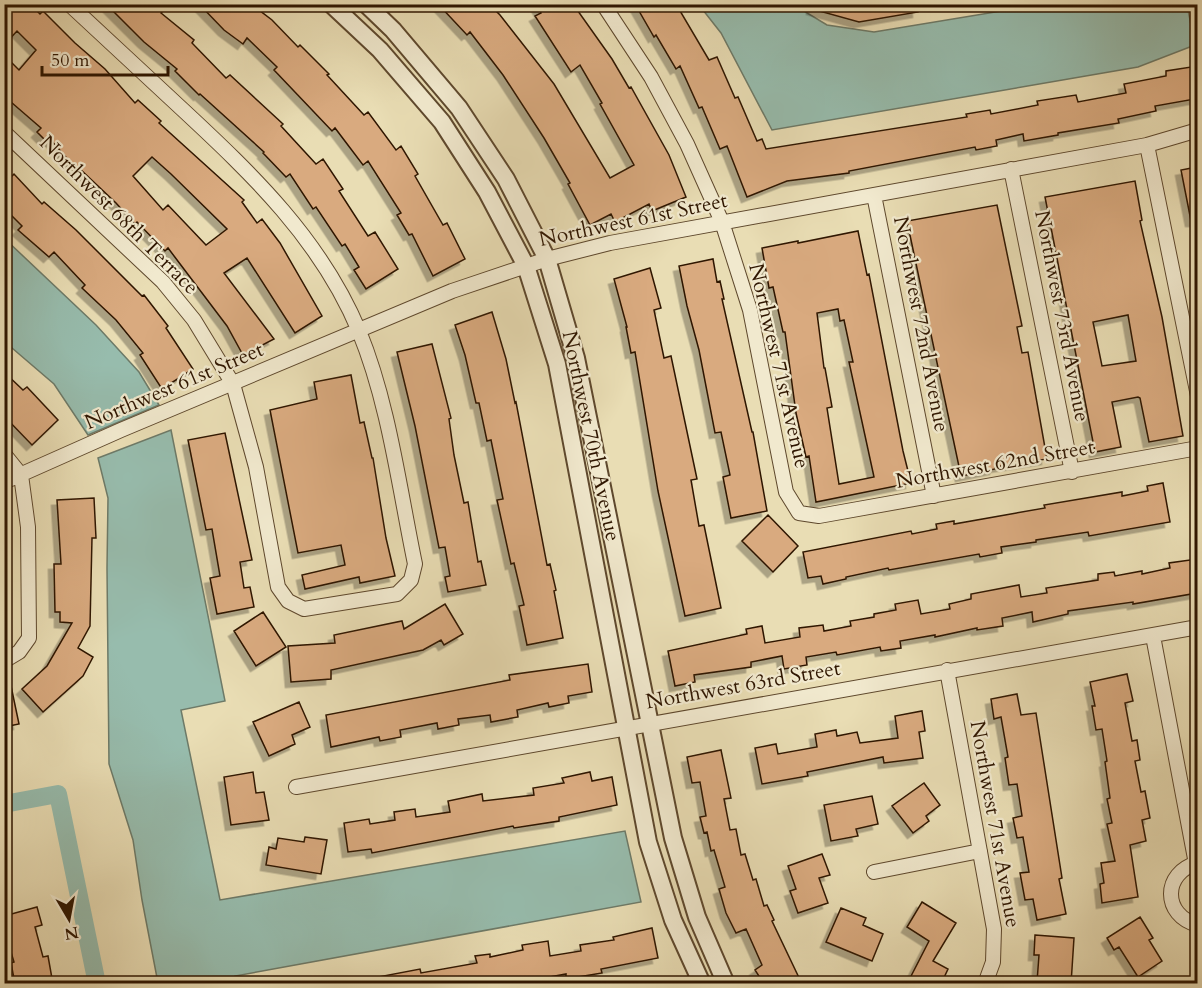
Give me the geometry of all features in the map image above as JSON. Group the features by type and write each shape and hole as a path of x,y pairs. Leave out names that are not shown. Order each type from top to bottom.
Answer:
{"street":[{"path":"69,4 243,165 283,208 325,265 359,331"},
{"name":"Northwest 70th Avenue","path":"331,4 380,50 442,122 486,192 526,266 557,364 648,842 673,920 702,984"},
{"name":"Northwest 70th Avenue","path":"366,4 393,30 459,108 506,178 547,259 576,358 673,838 697,917 723,983"},
{"name":"Northwest 71st Avenue","path":"603,4 651,76 687,144 722,222 750,310 786,492 800,513"},
{"name":"Northwest 61st Street","path":"4,482 121,430 452,291 547,259 610,243 1147,145 1197,130"},
{"name":"Northwest 68th Terrace","path":"4,132 163,282 194,320 233,384 256,467 278,587 288,601 304,609 397,594 411,580 415,564 382,403 359,331"},
{"path":"1147,145 1197,396"},
{"name":"Northwest 73rd Avenue","path":"1011,169 1072,472"},
{"name":"Northwest 72nd Avenue","path":"874,195 934,496"},
{"name":"Northwest 62nd Street","path":"800,513 819,516 1197,448"},
{"path":"4,454 21,475 28,527 29,638 19,652 4,661"},
{"name":"Northwest 63rd Street","path":"296,787 1197,627"},
{"path":"1153,636 1197,863 1185,867 1178,874 1172,884 1170,894 1172,905 1178,914 1186,921 1197,925"},
{"name":"Northwest 71st Avenue","path":"947,670 994,929 993,962 985,984"},
{"path":"874,872 980,851"}],"shaded area":[{"path":"699,5 794,5 827,25 874,32 1037,5 1187,5 1195,45 1138,67 772,130 721,33"},
{"path":"4,238 96,325 139,372 159,405 88,435 54,384 5,342"},
{"path":"171,430 225,701 181,710 220,900 625,831 641,902 235,976 236,983 158,983 133,840 109,764 108,498 98,458"}],"building":[{"path":"4,4 30,4 40,14 43,11 105,69 135,103 138,100 161,121 159,123 244,200 242,202 257,223 262,219 280,243 322,316 295,333 247,258 224,273 274,339 243,355 227,326 168,248 165,251 137,222 135,224 80,169 78,171 51,140 48,143 37,132 41,128 4,96 4,55 19,70 36,50 17,31 4,45","holes":["152,157 227,229 206,245 168,205 163,210 133,176"]},
{"path":"106,4 169,4 161,13 194,40 192,43 226,78 230,75 283,124 281,126 316,164 323,159 343,189 339,191 368,236 375,232 398,269 366,289 354,270 359,267 345,244 342,246 316,207 313,209 290,174 286,177 264,152 199,95 175,71 177,69 144,42"},
{"path":"199,4 251,4 272,20 298,47 300,45 329,74 327,75 364,115 368,112 396,150 401,146 418,174 415,176 443,225 447,223 465,259 433,276 412,234 409,235 397,215 401,213 368,161 363,165 335,128 332,131 274,70 277,67 247,38 243,44 224,30"},
{"path":"438,4 489,4 500,15 554,84 610,178 634,165 580,65 571,72 535,16 541,13 536,4 573,4 612,59 629,88 631,87 669,155 686,197 652,211 649,204 615,222 611,214 590,225 568,184 570,183 544,138 503,75 470,32 467,35"},
{"path":"635,4 676,4 709,60 717,57 757,141 762,139 766,149 967,117 966,114 990,110 991,114 1038,105 1037,101 1076,95 1078,102 1126,93 1124,84 1166,76 1166,71 1191,67 1195,99 1155,106 1156,111 1118,119 1119,123 1024,141 1023,134 996,140 997,146 976,150 975,147 849,171 849,173 787,181 747,197 727,146 720,149 702,107 699,108 680,66 676,69"},
{"path":"812,4 917,4 918,12 859,22 812,9"},
{"path":"1197,167 1197,221 1191,221 1181,170"},
{"path":"4,169 12,176 14,174 42,204 44,202 76,230 142,296 144,295 168,326 166,328 193,369 162,389 140,355 143,353 116,320 82,288 85,285 54,252 49,257 18,230 22,226 4,208"},
{"path":"1135,181 1142,220 1140,221 1162,317 1183,436 1149,442 1138,397 1112,402 1121,447 1095,452 1045,197","holes":["1128,315 1136,361 1102,366 1093,322"]},
{"path":"997,205 1022,326 1017,327 1022,353 1028,352 1047,459 995,467 995,469 961,476 907,221"},
{"path":"858,231 867,275 869,274 911,483 816,502 809,456 806,457 796,413 785,332 783,332 773,287 769,288 762,248 798,241 798,243","holes":["838,309 840,321 844,320 853,362 849,362 874,477 839,484 827,408 832,407 817,313"]},
{"path":"713,259 717,282 720,281 724,299 722,299 753,432 767,511 731,518 723,477 730,475 721,432 715,433 699,350 679,266"},
{"path":"650,268 661,308 654,310 664,358 671,356 697,479 691,480 699,526 704,525 721,608 685,616 658,491 635,352 631,353 627,327 614,279"},
{"path":"492,312 516,402 547,565 550,564 556,590 554,591 563,638 527,645 519,606 524,605 514,563 511,564 497,500 503,499 491,440 487,441 479,403 476,403 465,355 455,325"},
{"path":"432,344 451,418 449,419 454,455 464,503 468,502 478,562 481,561 486,585 448,592 445,577 450,576 445,547 439,548 415,426 397,352"},
{"path":"4,372 23,390 27,387 58,420 32,445 4,416"},
{"path":"351,375 360,423 364,422 373,458 386,538 395,576 360,583 359,577 305,589 302,575 345,565 341,545 298,553 270,410 317,399 314,382"},
{"path":"225,433 252,560 240,562 244,588 250,587 254,607 217,614 210,578 220,576 212,529 206,530 188,440"},
{"path":"1163,483 1170,522 1089,536 1088,532 1036,540 1036,542 1001,547 1002,553 980,557 979,554 889,570 888,568 823,584 821,576 808,578 803,552 911,531 912,534 937,529 936,524 954,521 954,524 1045,508 1044,505 1122,492 1122,496 1148,491 1147,486"},
{"path":"94,498 96,538 92,538 90,626 78,648 93,657 83,676 43,712 22,689 47,666 72,623 60,622 60,612 55,612 54,564 61,564 57,500"},
{"path":"768,515 798,546 773,572 742,541"},
{"path":"1197,559 1197,593 1133,604 1133,602 1068,611 1068,614 1033,622 1032,612 1002,618 1003,626 900,641 901,648 881,651 880,647 837,655 836,652 806,657 807,665 784,669 782,656 751,662 751,667 694,675 695,682 675,686 668,651 747,634 746,629 762,626 765,643 800,637 799,628 823,625 824,631 851,626 850,621 896,610 895,604 918,600 921,614 950,609 949,604 971,599 971,594 1019,585 1021,597 1047,593 1046,588 1098,580 1098,574 1114,572 1115,576 1142,571 1142,574 1170,568 1169,563"},
{"path":"445,604 463,634 444,645 441,640 423,650 331,670 331,679 291,682 288,646 335,643 334,635 402,621 404,629"},
{"path":"263,612 286,647 256,666 234,631"},
{"path":"588,664 592,692 568,696 569,703 549,707 548,703 517,710 518,717 491,722 490,715 458,719 459,725 438,729 437,723 400,730 401,737 380,741 379,737 331,747 326,715 510,680 509,675"},
{"path":"1127,674 1133,701 1125,703 1132,741 1137,740 1140,760 1135,761 1141,792 1145,791 1150,818 1142,820 1146,841 1130,845 1138,897 1102,903 1100,884 1104,883 1101,863 1115,861 1107,824 1112,823 1107,799 1110,798 1105,762 1107,761 1102,729 1096,730 1092,706 1095,706 1090,682"},
{"path":"11,686 19,724 4,727 4,687"},
{"path":"1017,694 1021,715 1036,713 1066,914 1037,920 1033,899 1025,900 1020,873 1029,872 1023,837 1017,838 1013,818 1022,816 1017,784 1009,785 1005,758 1008,757 1001,717 994,719 991,699"},
{"path":"299,702 310,727 292,735 295,744 269,756 253,722"},
{"path":"922,711 925,731 919,732 923,758 884,763 883,757 807,772 808,776 762,784 755,748 776,744 778,754 817,747 815,734 836,730 837,736 857,732 860,743 898,738 895,716"},
{"path":"721,750 731,798 724,799 730,830 736,829 741,855 745,854 764,906 767,905 774,920 772,921 802,984 764,984 755,970 762,965 746,929 736,933 726,913 719,889 725,887 714,850 711,851 707,832 704,833 700,817 706,816 700,782 692,783 687,757"},
{"path":"253,772 256,793 264,792 269,820 231,825 224,777"},
{"path":"590,772 592,781 612,777 617,805 559,817 559,821 514,828 513,826 372,853 371,849 348,852 344,823 369,819 370,824 395,820 394,812 415,809 416,817 450,812 448,801 482,794 483,801 534,795 533,788 564,783 562,778"},
{"path":"924,783 940,805 926,816 929,821 913,833 892,806"},
{"path":"872,796 878,824 856,829 858,836 831,841 824,805"},
{"path":"305,837 327,840 321,874 266,865 269,847 276,849 278,838 304,842"},
{"path":"822,854 830,875 819,878 828,903 798,913 790,891 796,889 788,866"},
{"path":"922,902 956,923 933,961 948,969 941,984 907,984 929,941 907,927"},
{"path":"37,907 42,925 35,927 43,957 48,956 53,984 15,984 11,963 14,962 4,929 4,916"},
{"path":"841,908 866,918 863,925 883,934 872,961 826,942"},
{"path":"1140,917 1153,938 1149,940 1162,961 1138,977 1119,947 1114,950 1107,938"},
{"path":"652,928 658,958 601,969 602,973 566,979 566,974 533,980 534,984 379,984 378,977 420,969 421,973 477,963 475,956 490,954 490,957 523,950 522,945 548,941 550,956 581,951 580,945 614,940 613,937"},
{"path":"1035,935 1074,938 1071,984 1037,982 1039,955 1034,955"}],"waterway":[{"path":"4,804 58,794 97,984"}]}
